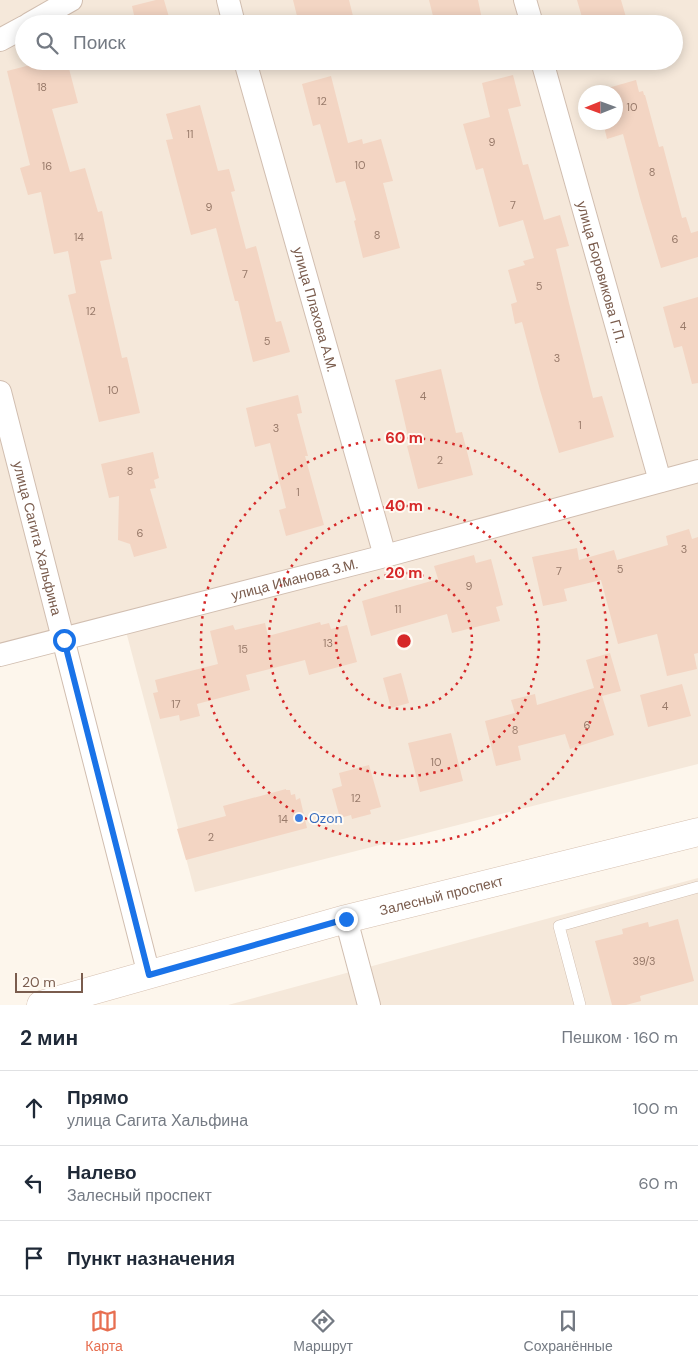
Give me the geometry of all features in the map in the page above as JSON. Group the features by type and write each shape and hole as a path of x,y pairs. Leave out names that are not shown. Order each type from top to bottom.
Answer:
{"main road":[{"name":"Залесный проспект","path":"41,1005 346,919 698,832"}],"street":[{"path":"45,15 71,0"},
{"path":"228,0 232,15"},
{"path":"525,0 529,15"},
{"path":"0,40 15,32"},
{"name":"улица Плахова А.М.","path":"248,70 385,556"},
{"name":"улица Боровикова Г.П.","path":"545,70 660,481"},
{"name":"улица Сагита Хальфина","path":"0,392 149,975"},
{"name":"улица Иманова З.М.","path":"0,655 385,556 698,471"},
{"path":"346,919 369,1005"}],"lane":[{"path":"580,1005 559,926 698,887"}],"shaded area":[{"path":"0,0 698,0 698,764 195,892 123,620 0,658"},
{"path":"698,878 698,1005 228,1005"}],"building":[{"path":"164,0 168,15 134,15 132,6"},
{"path":"293,0 349,0 353,15 297,15"},
{"path":"429,0 478,0 481,15 433,15"},
{"path":"577,0 621,0 625,15 581,15"},
{"path":"15,69 69,70 78,103 52,109 70,172 85,168 98,212 102,211 112,259 100,261 122,358 127,357 140,413 99,422 68,295 76,293 68,251 54,254 41,192 28,195 20,168 30,165 7,71"},
{"path":"513,75 521,106 508,109 523,165 528,164 544,220 560,215 569,246 556,249 569,303 593,398 602,396 614,437 559,453 522,322 515,324 511,304 517,302 508,270 525,265 523,261 534,258 523,220 499,227 483,168 476,170 463,124 490,117 482,83"},
{"path":"331,76 348,143 362,139 363,144 381,139 393,181 383,183 400,248 363,258 354,221 356,220 345,181 336,183 320,124 313,126 302,84"},
{"path":"636,80 639,92 643,91 645,95 659,147 663,146 682,218 686,217 691,233 698,231 698,257 661,268 623,134 607,139 605,130 623,130 623,85 618,85"},
{"path":"200,105 218,171 229,169 235,191 231,192 246,249 256,246 276,322 281,321 290,352 253,362 238,301 235,301 216,228 191,235 166,140 173,139 166,114"},
{"path":"698,297 698,383 692,384 682,346 674,348 663,307"},
{"path":"441,369 456,433 462,432 473,475 418,489 407,446 410,445 395,380"},
{"path":"298,395 302,413 297,414 308,456 305,456 324,525 286,536 279,510 286,508 270,443 255,447 246,408"},
{"path":"153,452 159,478 154,480 156,488 150,489 167,548 134,557 130,544 118,540 119,496 109,498 101,464"},
{"path":"689,529 692,539 698,537 698,653 694,654 697,669 667,676 657,634 618,644 601,580 564,589 567,601 543,606 532,557 577,548 579,560 614,550 617,560 668,545 666,536"},
{"path":"474,555 476,563 491,559 503,605 496,607 500,621 452,633 447,614 371,636 362,601 438,579 434,566"},
{"path":"320,622 321,625 329,623 331,629 347,625 357,662 309,675 305,660 246,675 250,690 197,704 200,716 180,721 179,715 160,719 153,693 158,692 155,680 218,664 210,631 233,625 235,630 265,623 268,636"},
{"path":"610,653 621,691 602,696 614,735 570,749 565,734 518,746 521,760 496,766 485,721 515,713 511,700 535,694 537,705 594,688 586,660"},
{"path":"401,673 409,703 391,708 383,678"},
{"path":"682,684 691,716 648,727 640,695"},
{"path":"451,733 463,781 420,792 408,743"},
{"path":"369,765 381,807 370,810 371,814 352,819 351,815 340,818 332,789 342,786 339,773"},
{"path":"286,789 290,790 291,795 295,794 296,800 300,798 307,828 186,860 177,829 226,816 223,806"},
{"path":"678,919 694,981 640,996 641,1001 626,1005 612,1005 595,941 623,934 622,929 648,922 649,927"}],"place":[{"name":"Ozon","path":"299,818"}],"route":[{"path":"64,640 149,975 346,919"}]}
